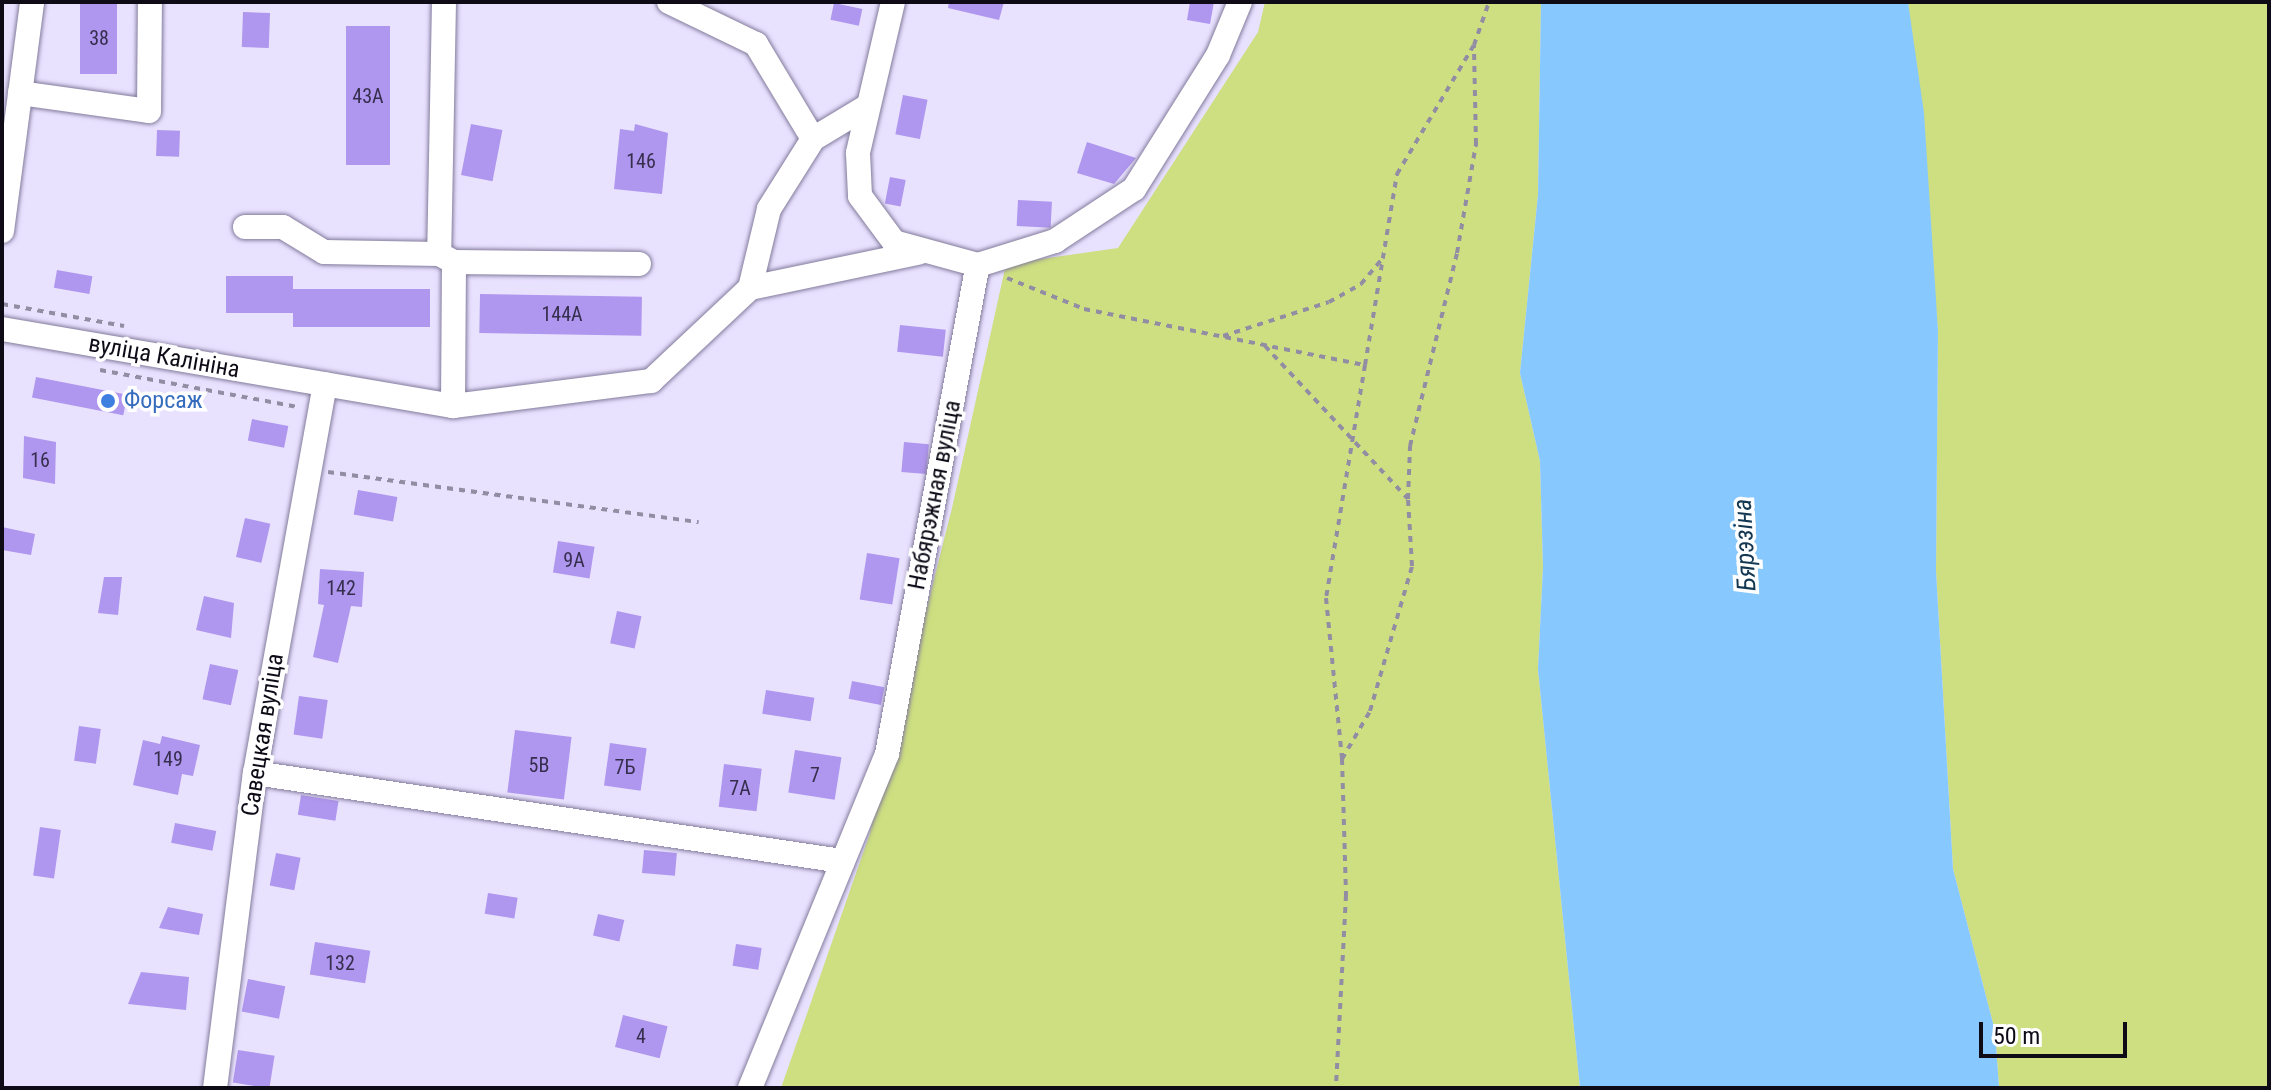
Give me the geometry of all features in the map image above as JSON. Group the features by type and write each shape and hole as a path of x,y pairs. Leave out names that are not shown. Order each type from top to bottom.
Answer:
{"street":[{"path":"2,231 32,2"},
{"path":"20,93 149,111 150,2"},
{"path":"444,2 446,258 453,406"},
{"path":"669,2 756,44 813,139"},
{"path":"893,2 866,107 857,172 860,196 875,222 894,242 918,253 978,265 1055,241 1134,189 1218,55 1240,2"},
{"path":"866,107 813,139 769,209 750,288 918,253"},
{"path":"863,264 873,244 875,222"},
{"path":"245,227 283,227 324,252 639,264"},
{"name":"Набярэжная вуліца","path":"750,1088 887,754 978,265"},
{"name":"вуліца Калініна","path":"2,329 453,406 651,381 750,288"},
{"name":"Савецкая вуліца","path":"215,1088 255,773 325,384"},
{"path":"255,773 842,861"}],"path":[{"path":"1336,1088 1346,895 1342,759 1326,598 1356,445 1365,365 1397,174 1474,45 1489,2"},
{"path":"1342,759 1370,711 1412,566 1408,499 1410,446 1457,253 1476,144 1474,45"},
{"path":"1221,336 1329,302 1361,284 1385,255"},
{"path":"978,265 1084,309 1365,365"},
{"path":"1263,344 1408,499"},
{"path":"95,369 298,407"},
{"path":"310,469 699,522"}],"green space":[{"path":"1265,2 1541,2 1538,195 1520,373 1540,461 1543,567 1538,669 1580,1088 781,1088 869,836 952,508 1006,264 1118,248 1258,32"},
{"path":"1908,2 2269,2 2269,1088 1999,1088 1995,1031 1953,869 1936,571 1938,331"}],"water":[{"name":"Бярэзіна","path":"1541,2 1908,2 1924,113 1938,331 1936,571 1953,869 1995,1031 1999,1088 1580,1088 1538,669 1543,567 1540,461 1520,373 1538,195"}],"building":[{"path":"80,2 117,2 117,74 80,74"},
{"path":"949,2 1004,2 999,20 948,8"},
{"path":"1190,2 1214,2 1210,24 1187,20"},
{"path":"834,3 862,9 859,26 830,20"},
{"path":"243,12 270,13 269,48 242,47"},
{"path":"346,26 390,26 390,165 346,165"},
{"path":"903,95 928,100 920,139 895,134"},
{"path":"471,124 502,130 492,181 461,175"},
{"path":"635,124 668,133 662,194 614,189 620,129 634,131"},
{"path":"157,130 180,131 179,157 156,156"},
{"path":"1087,142 1136,158 1114,184 1077,173"},
{"path":"890,177 906,180 901,207 885,204"},
{"path":"1018,200 1052,202 1051,228 1017,226"},
{"path":"57,270 92,276 89,294 54,288"},
{"path":"226,276 293,276 293,289 430,289 430,327 293,327 293,313 226,313"},
{"path":"480,294 642,297 641,336 479,333"},
{"path":"900,325 946,330 943,357 897,352"},
{"path":"36,377 127,395 123,415 32,398"},
{"path":"252,419 288,426 284,448 248,441"},
{"path":"24,436 56,442 55,484 23,478"},
{"path":"904,442 929,444 926,474 901,472"},
{"path":"358,490 397,497 393,522 354,515"},
{"path":"245,518 270,524 261,563 236,557"},
{"path":"2,527 35,534 31,555 2,550"},
{"path":"558,541 595,547 590,578 553,573"},
{"path":"867,553 900,558 892,605 860,599"},
{"path":"320,569 364,572 362,607 351,606 338,663 313,657 324,605 318,604"},
{"path":"104,577 122,577 118,615 98,613"},
{"path":"204,596 234,603 231,638 196,630"},
{"path":"617,611 641,616 635,648 610,643"},
{"path":"210,664 238,670 231,705 203,699"},
{"path":"852,681 884,687 881,705 849,699"},
{"path":"766,690 814,698 811,721 762,714"},
{"path":"299,696 328,700 322,739 294,735"},
{"path":"79,726 101,729 96,764 74,761"},
{"path":"515,730 572,737 564,799 507,793"},
{"path":"162,736 200,745 193,776 182,774 178,795 133,785 143,740 160,744"},
{"path":"610,743 647,748 641,791 604,786"},
{"path":"795,750 841,757 835,800 788,792"},
{"path":"724,764 762,769 756,811 719,807"},
{"path":"301,795 339,801 335,821 298,815"},
{"path":"175,823 216,831 212,851 171,843"},
{"path":"40,827 61,830 54,878 33,876"},
{"path":"644,850 677,853 675,876 642,873"},
{"path":"276,853 301,858 294,890 270,885"},
{"path":"488,893 518,898 514,918 485,914"},
{"path":"168,907 203,914 199,935 159,928"},
{"path":"598,914 624,920 619,942 593,935"},
{"path":"315,942 370,951 365,983 310,975"},
{"path":"736,944 762,948 758,970 733,966"},
{"path":"141,972 189,977 186,1010 128,1004"},
{"path":"248,979 285,986 279,1019 242,1011"},
{"path":"623,1015 668,1026 660,1058 615,1047"},
{"path":"238,1050 275,1056 269,1088 233,1083"}],"place":[{"name":"Форсаж","path":"108,401"}]}
